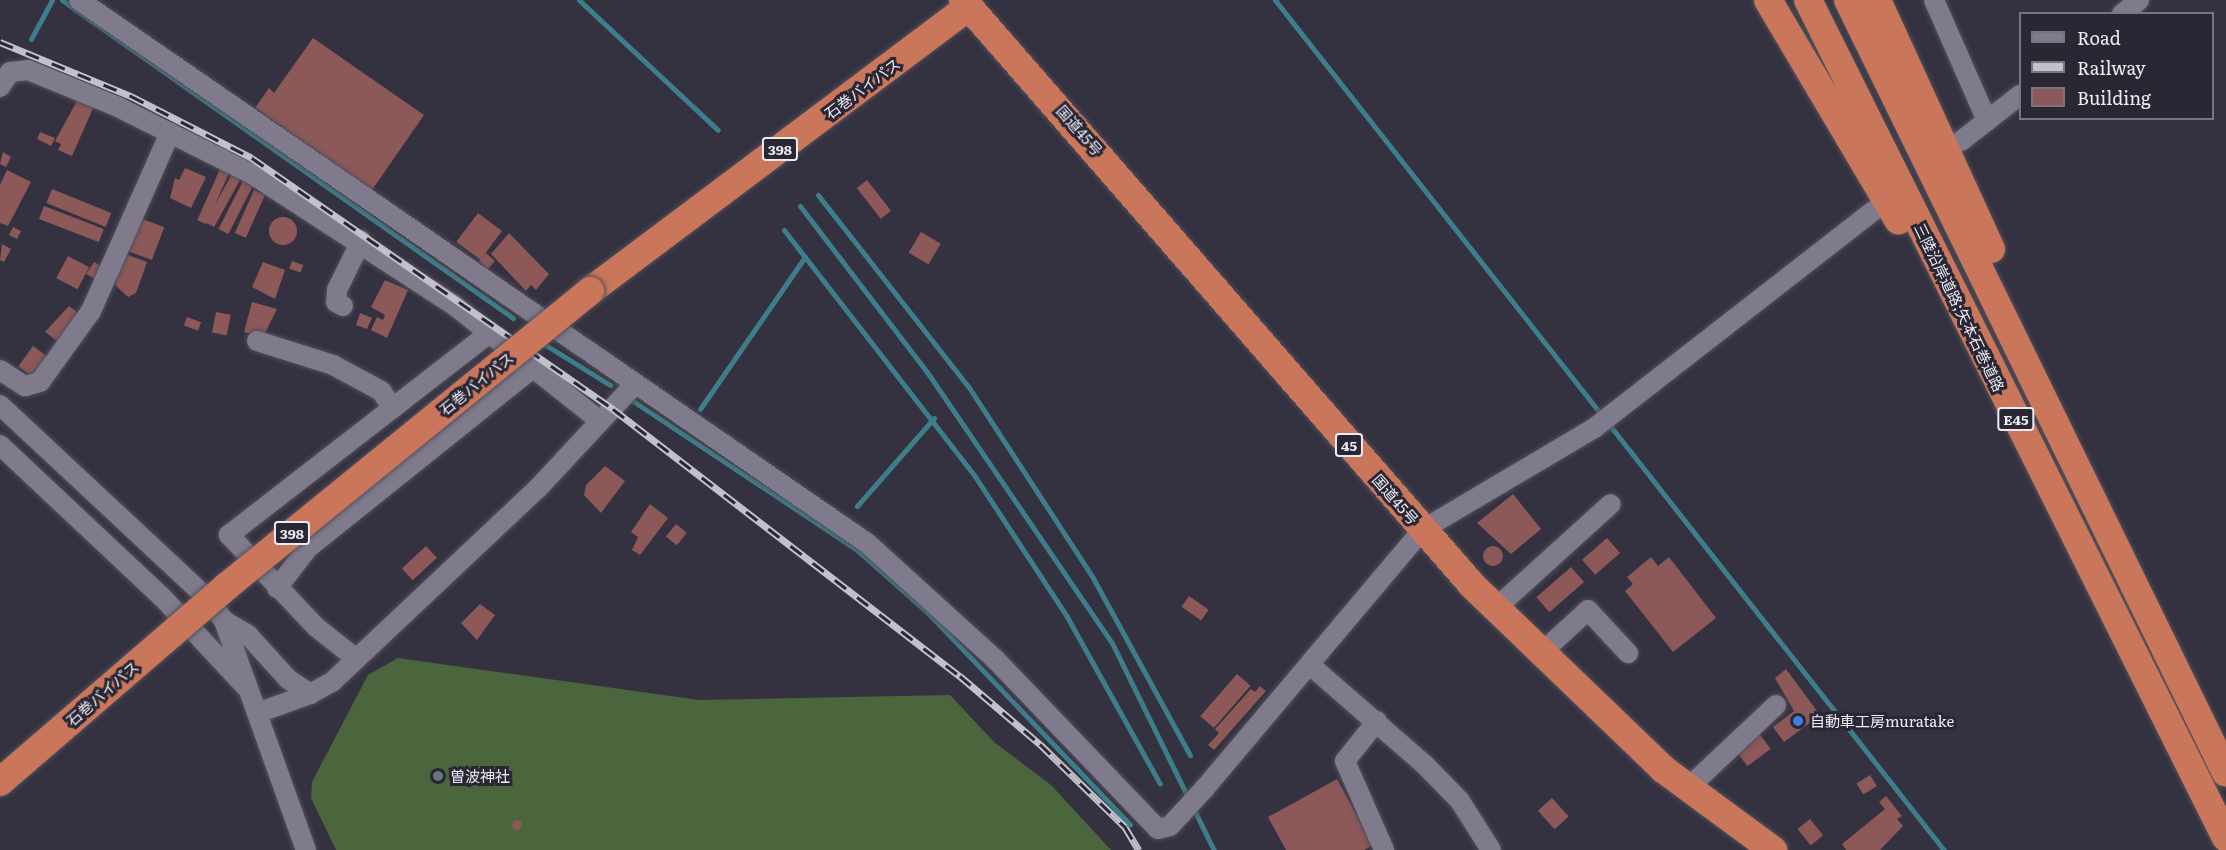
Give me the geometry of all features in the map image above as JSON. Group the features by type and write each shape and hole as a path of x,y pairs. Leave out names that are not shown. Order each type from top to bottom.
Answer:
{"highway":[{"path":"1768,0 1900,224 1964,315"},
{"name":"三陸沿岸道路;矢本石巻道路","path":"1808,0 2226,838"},
{"name":"E45","path":"1848,0 2226,773"},
{"path":"1877,0 2066,412 2140,596"},
{"name":"石巻バイパス","path":"0,782 227,586 590,291 966,3"},
{"name":"国道45号","path":"966,3 1422,530 1495,609 1540,654 1688,788 1773,850"}],"street":[{"path":"79,0 377,208 533,308 634,385 867,543 914,583 994,658 1143,820 1158,829 1181,814 1205,788 1422,530 1605,419 1873,211"},
{"path":"1934,0 1988,121"},
{"path":"2124,12 2139,0"},
{"path":"0,87 10,72 28,70 170,133 252,174 361,241 489,333 600,421"},
{"path":"1961,141 2019,96"},
{"path":"0,370 25,386 40,382 108,284 138,203 170,133"},
{"path":"343,306 336,302 337,290 361,241"},
{"path":"354,657 278,588 229,535 489,333"},
{"path":"257,341 333,365 381,391 393,408"},
{"path":"278,588 308,548 534,367"},
{"path":"257,704 310,693 332,682 354,657 538,488 634,385"},
{"path":"0,405 204,594 224,621 257,704 306,850"},
{"path":"0,445 162,597 257,704"},
{"path":"1495,609 1611,504"},
{"path":"1540,654 1588,610 1628,653"},
{"path":"224,621 248,635 288,679 310,693"},
{"path":"1310,665 1377,721 1460,801 1491,850"},
{"path":"1688,788 1776,705"},
{"path":"1377,721 1345,761 1384,850"}],"green space":[{"path":"398,658 699,700 950,695 994,742 1051,785 1111,850 336,850 311,798 312,782 368,675"}],"building":[{"path":"313,38 424,115 372,190 255,108 269,88 274,93"},
{"path":"78,99 94,106 72,156 58,150 61,144 55,141"},
{"path":"40,132 55,138 51,146 37,139"},
{"path":"3,152 11,157 6,167 0,164"},
{"path":"185,168 206,177 191,208 170,198 175,178 179,180"},
{"path":"220,169 229,173 206,224 197,220"},
{"path":"7,170 31,182 8,226 0,223 0,185"},
{"path":"232,174 241,179 214,227 205,222"},
{"path":"867,180 891,211 881,219 857,188"},
{"path":"243,181 253,186 228,234 218,229"},
{"path":"52,189 111,213 106,227 46,203"},
{"path":"254,190 265,195 246,238 235,233"},
{"path":"44,206 104,229 99,242 39,219"},
{"path":"478,213 502,231 480,260 456,242"},
{"path":"283,217 293,221 297,231 293,241 283,245 273,241 269,231 273,221"},
{"path":"140,218 164,227 152,260 127,251"},
{"path":"13,227 21,231 17,239 9,235"},
{"path":"921,232 941,244 928,264 909,253"},
{"path":"509,233 549,274 536,290 531,285 526,291 491,254"},
{"path":"2,244 11,249 4,262 0,260"},
{"path":"486,253 495,261 488,269 479,261"},
{"path":"125,254 147,262 136,293 128,297 115,285"},
{"path":"68,256 89,267 77,289 56,278"},
{"path":"292,261 303,265 301,273 289,269"},
{"path":"94,262 105,268 98,280 86,274"},
{"path":"263,262 285,270 275,299 252,287"},
{"path":"385,280 408,290 387,338 371,330 377,317 383,320 385,315 371,307"},
{"path":"252,302 277,309 263,337 244,332"},
{"path":"69,306 78,313 60,343 45,332"},
{"path":"216,312 231,315 227,335 212,333"},
{"path":"360,313 372,318 367,329 356,325"},
{"path":"187,317 201,322 198,331 184,325"},
{"path":"33,346 48,357 34,377 18,366"},
{"path":"605,466 625,481 601,513 584,495 586,485"},
{"path":"1513,494 1541,529 1511,554 1477,523"},
{"path":"650,504 668,518 640,555 632,550 638,537 631,532"},
{"path":"676,524 687,533 677,545 666,536"},
{"path":"1607,538 1620,553 1595,575 1582,560"},
{"path":"426,546 437,558 413,580 402,569"},
{"path":"1493,546 1500,549 1503,556 1500,563 1493,566 1486,563 1483,556 1486,549"},
{"path":"1651,557 1658,566 1669,557 1716,618 1673,652 1625,591 1633,584 1627,577"},
{"path":"1571,567 1584,582 1549,612 1536,597"},
{"path":"1189,596 1209,610 1201,620 1182,607"},
{"path":"480,604 495,615 477,640 461,623"},
{"path":"1786,669 1820,715 1784,742 1773,727 1794,711 1775,678"},
{"path":"1237,674 1251,686 1214,728 1200,716"},
{"path":"1260,686 1266,691 1214,750 1208,745 1219,733 1215,729 1251,689 1255,692"},
{"path":"1758,732 1771,749 1747,766 1735,749"},
{"path":"1870,775 1877,786 1863,795 1856,783"},
{"path":"1337,779 1373,845 1364,850 1286,850 1268,817"},
{"path":"1886,796 1902,816 1897,819 1903,826 1880,850 1846,850 1842,844 1885,809 1879,802"},
{"path":"1552,798 1569,817 1555,829 1538,811"},
{"path":"1810,819 1823,835 1811,845 1798,829"},
{"path":"517,820 521,821 521,829 517,830 513,829 512,825 513,821"}],"waterway":[{"path":"31,39 52,0"},
{"path":"62,0 513,318"},
{"path":"579,0 718,130"},
{"path":"1275,0 1944,850"},
{"path":"818,195 968,386 1093,578 1190,755"},
{"path":"800,206 927,372 1112,643 1214,850"},
{"path":"784,230 974,475 1066,615 1160,784"},
{"path":"700,409 805,257"},
{"path":"544,344 610,385"},
{"path":"630,399 857,550 929,614 1130,824"},
{"path":"857,506 934,418"}],"railway":[{"path":"0,42 131,96 252,158 613,409 960,676 1040,744 1125,827 1139,850"}],"place":[{"name":"自動車工房muratake","path":"1798,721"},
{"name":"曽波神社","path":"438,776"}]}
